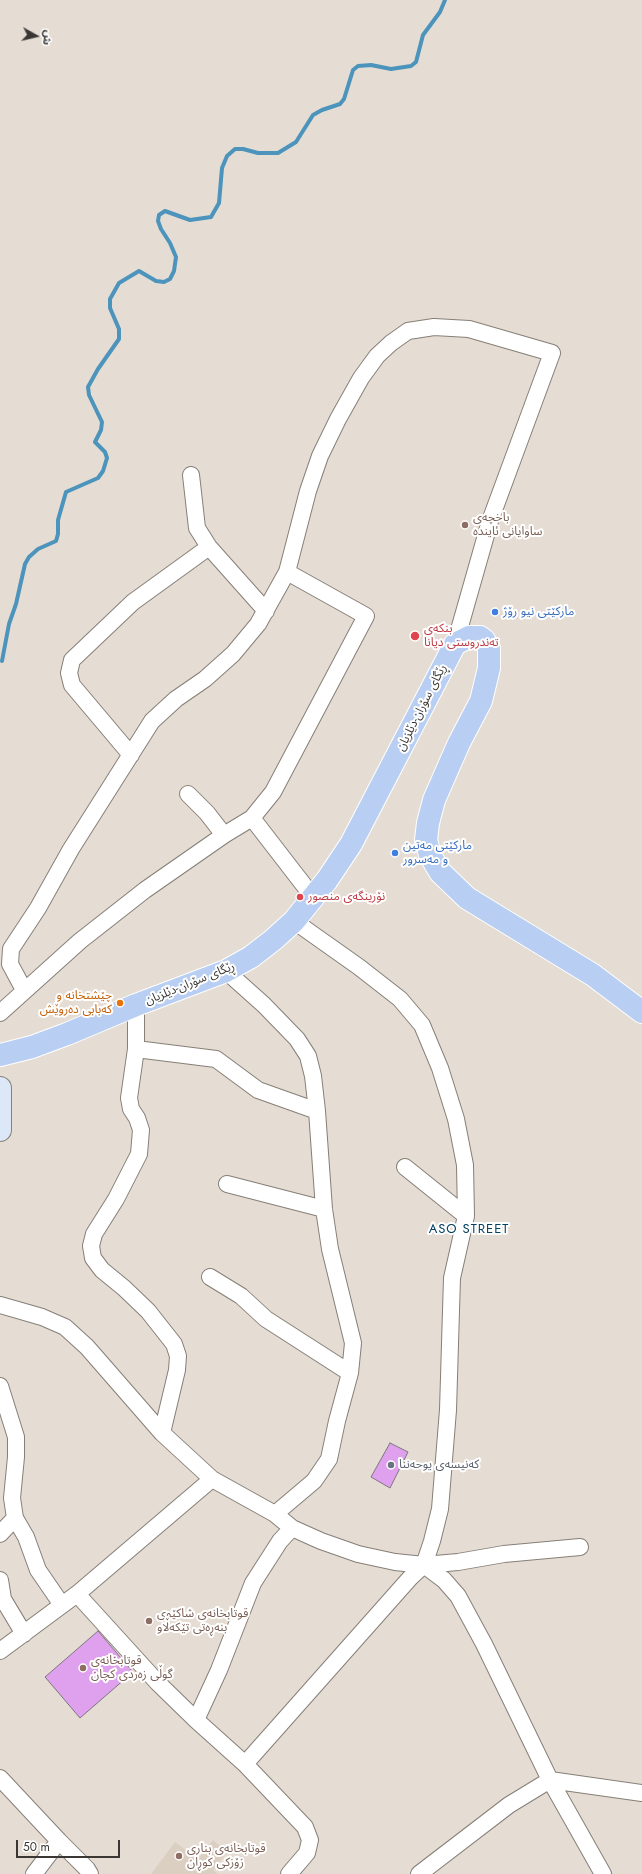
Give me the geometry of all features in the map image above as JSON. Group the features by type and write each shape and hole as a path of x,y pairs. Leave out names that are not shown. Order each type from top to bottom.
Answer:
{"main road":[{"path":"455,644 469,637 480,637 489,648 489,668 481,701 459,743 434,800 428,823 426,840 430,855 440,872 467,898 593,975 642,1012"},
{"name":"ڕێگای سۆران-دێلزیان","path":"0,1055 32,1047 67,1034 136,1005 226,971 274,940 294,921 313,897 339,862 362,825 455,644"}],"street":[{"path":"24,990 10,964 10,949 38,908 70,849 152,721 176,699 205,679 233,654 258,624 266,611 287,572 308,491 320,456 338,419 361,378 377,356 391,342 408,331 441,327 469,329 552,353 490,521 455,644"},
{"path":"191,475 198,528 209,547 266,611"},
{"path":"131,755 72,685 69,673 72,660 133,602 209,547"},
{"path":"0,1013 80,941 145,890 252,818 273,792 366,616 287,572"},
{"path":"188,794 206,813 224,836"},
{"path":"252,818 313,897"},
{"path":"245,1764 424,1565 440,1509 448,1410 452,1278 466,1216 465,1165 456,1119 440,1068 422,1025 400,1000 359,967 294,921"},
{"path":"226,971 297,1039 308,1056 313,1076 317,1111 324,1210 336,1277 353,1343 350,1372 329,1459 314,1481 275,1514"},
{"path":"136,1005 136,1049 128,1098 131,1109 137,1118 141,1130 139,1154 116,1199 94,1234 91,1246 93,1258 102,1270 124,1288 148,1311 174,1344 178,1356 177,1370 162,1433"},
{"path":"136,1049 216,1059 258,1090 317,1111"},
{"path":"0,1088 0,1130"},
{"path":"405,1167 466,1216"},
{"path":"227,1184 324,1210"},
{"path":"210,1277 241,1296 273,1324 350,1372"},
{"path":"0,1304 42,1317 65,1327 87,1347 162,1433 212,1479 275,1514 292,1528 321,1542 358,1554 395,1562 424,1565 458,1562 504,1554 580,1547"},
{"path":"0,1386 16,1437 16,1457 6,1488 15,1518 26,1537 38,1570 62,1605"},
{"path":"0,1651 77,1594 212,1479"},
{"path":"0,1534 15,1518"},
{"path":"196,1720 219,1670 253,1582 280,1541 292,1528"},
{"path":"424,1565 444,1580 458,1596 484,1644 550,1780 599,1872"},
{"path":"0,1580 3,1599 24,1634"},
{"path":"77,1594 158,1683 245,1764 305,1827 310,1840 307,1853 289,1874"},
{"path":"419,1874 509,1805 550,1780 642,1793"},
{"path":"1,1783 87,1869 90,1874"},
{"path":"34,1874 58,1841"}],"shaded area":[{"name":"قوتابخانەی بناری زۆزکی کوڕان","path":"213,1840 227,1852 213,1870 218,1874 151,1874 175,1842 198,1859"}],"building":[{"path":"390,1443 408,1452 390,1488 371,1477"},
{"path":"98,1631 133,1672 80,1718 45,1677"}],"waterway":[{"path":"2,661 9,624 16,604 25,564 29,557 38,549 56,541 58,534 58,520 66,492 98,478 103,471 107,458 105,452 95,442 101,430 102,422 89,395 88,387 98,369 119,339 119,329 110,308 110,299 119,283 139,271 156,281 164,282 170,279 174,271 176,257 170,243 161,229 158,221 159,215 165,211 190,220 211,217 219,203 222,168 227,156 235,149 243,149 258,153 278,153 296,142 313,115 322,110 340,104 344,99 353,70 358,66 371,65 391,69 411,66 416,62 423,35 440,12 445,0"}],"place":[{"name":"باخچەی ساوایانی ئایندە","path":"465,525"},
{"name":"مارکێتی نیو رۆژ","path":"495,612"},
{"name":"بنکەی تەندروستی دیانا","path":"415,636"},
{"name":"مارکێتی مەتین و مەسرور","path":"395,853"},
{"name":"نۆرینگه‌ی منصور","path":"300,897"},
{"name":"چێشتخانە و کەبابی دەروێش","path":"120,1003"},
{"name":"کەنیسەی یوحەننا","path":"391,1465"},
{"name":"قوتابخانەی شاکێوی بنەڕەتی تێکەڵاو","path":"149,1621"},
{"name":"قوتابخانەی گوڵی زەردی کچان","path":"83,1668"},
{"name":"قوتابخانەی بناری زۆزکی کوڕان","path":"179,1856"}],"district":[{"name":"ASO STREET","path":"469,1230"}]}
